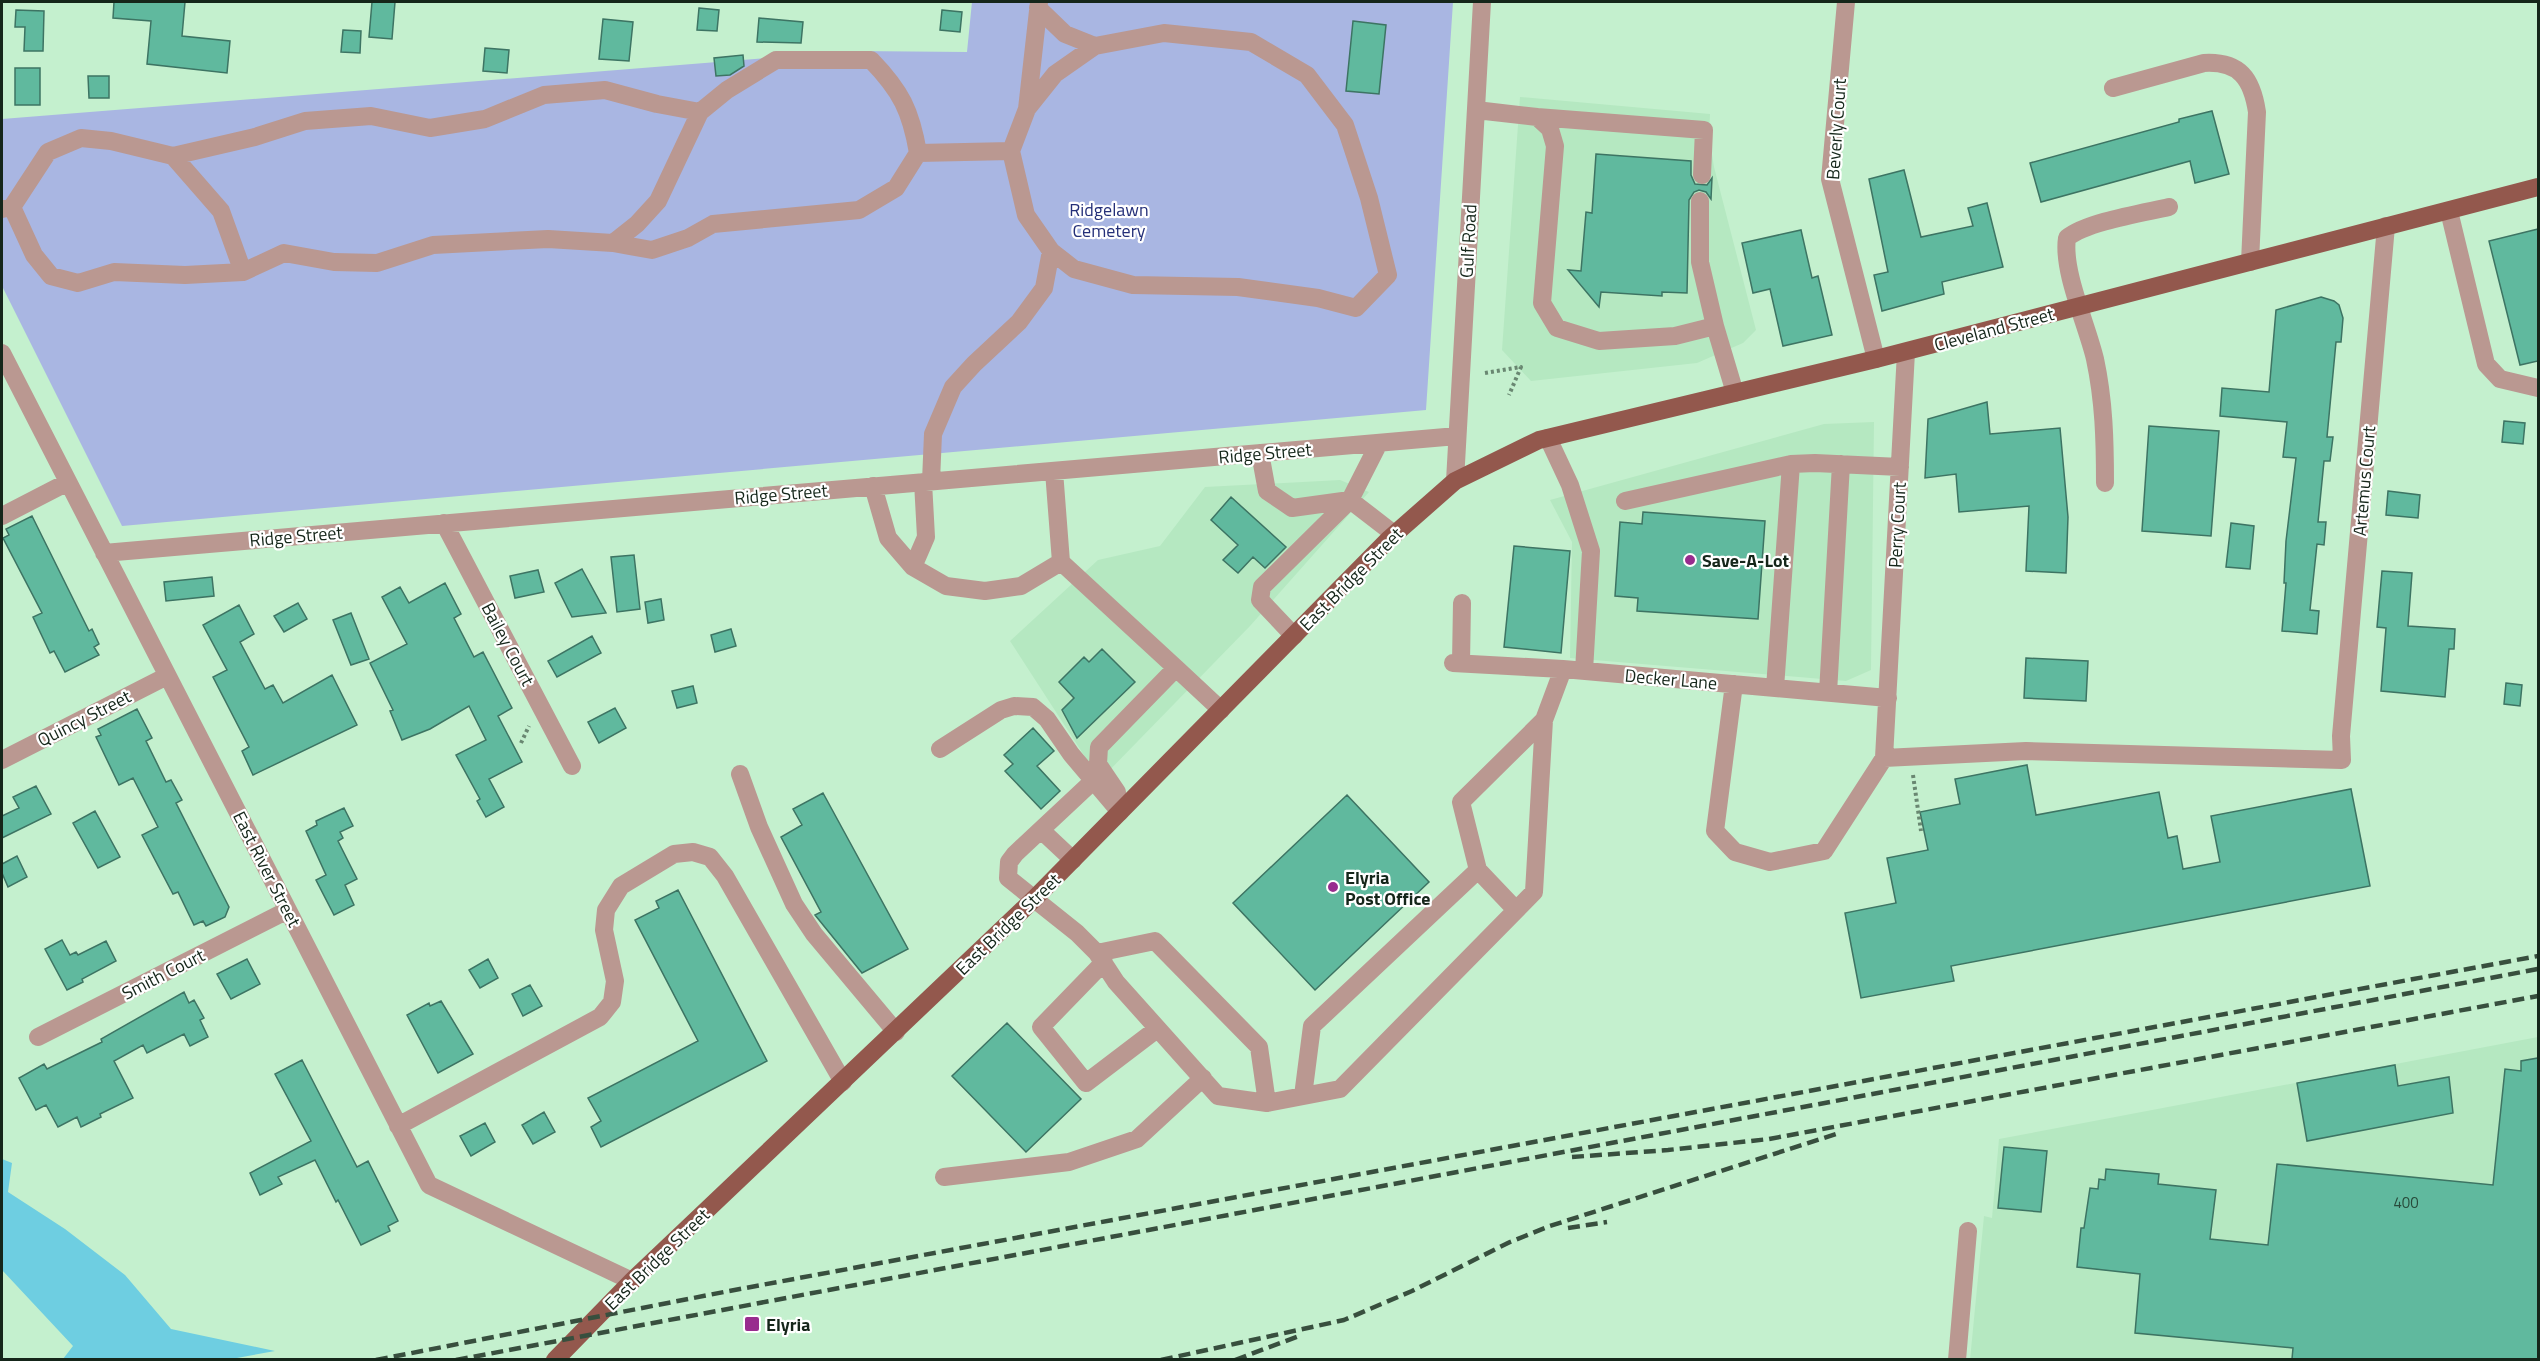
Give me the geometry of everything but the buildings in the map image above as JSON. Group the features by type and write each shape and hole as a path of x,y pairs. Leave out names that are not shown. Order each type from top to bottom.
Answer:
{"main road":[{"name":"Cleveland Street","path":"1455,481 1548,438 1906,352 2538,188"},
{"name":"East Bridge Street","path":"555,1359 632,1281 1034,899 1394,534 1455,481"}],"street":[{"name":"Gulf Road","path":"1455,481 1482,2"},
{"name":"Beverly Court","path":"1846,2 1830,178 1876,359"},
{"path":"1039,5 1065,34 1095,46"},
{"path":"1028,109 1039,5"},
{"path":"1164,33 1251,42 1307,75 1345,125 1369,198 1388,275 1356,308 1318,298 1238,287 1132,285 1074,269 1051,251 1026,215 1011,151 1028,109 1055,74 1095,46 1164,33"},
{"path":"613,243 637,224 658,201 700,112 728,90 776,60 871,60 894,84 912,121 918,153 896,188 859,210 713,224 688,238 652,250 613,243 548,239 433,245 377,262 334,262 284,253 243,272 185,275 114,272 78,282 51,276 34,255 7,208 48,152 81,138 111,141 173,156 255,137 304,121 371,116 429,128 485,119 544,95 605,90 657,104 700,112"},
{"path":"2113,88 2204,63 2216,62 2232,66 2248,81 2254,93 2257,112 2250,262"},
{"path":"1476,110 1704,130 1701,175"},
{"path":"1537,117 1550,129 1555,146 1542,303 1557,328 1599,340 1676,336 1716,326"},
{"path":"918,153 1011,151"},
{"path":"173,156 221,211 243,272"},
{"path":"1700,201 1700,262 1735,393"},
{"path":"2105,483 2103,400 2095,358 2067,258 2067,238 2073,233 2095,225 2169,207"},
{"path":"2449,212 2486,364 2500,379 2538,388"},
{"name":"Artemus Court","path":"1911,756 2026,751 2342,760 2342,736 2386,226"},
{"path":"913,567 926,537 927,482 933,434 953,387 1019,322 1038,297 1044,288 1051,251"},
{"name":"Perry Court","path":"1884,758 1906,352"},
{"name":"East River Street","path":"2,354 429,1185 632,1281"},
{"name":"Ridge Street","path":"104,553 1457,436"},
{"path":"1548,438 1570,485 1591,551 1584,671"},
{"path":"1294,636 1260,600 1262,587 1350,500 1378,443"},
{"path":"1260,453 1268,491 1292,508 1350,500 1394,534"},
{"path":"1625,501 1791,464 1900,467"},
{"path":"1775,688 1791,464"},
{"path":"1828,693 1849,465"},
{"path":"1054,471 1061,562 1221,710"},
{"path":"2,516 68,482"},
{"path":"873,486 888,538 913,567 945,586 985,591 1021,586 1061,562"},
{"name":"Bailey Court","path":"444,523 572,766"},
{"name":"Decker Lane","path":"1462,603 1457,663 1563,669 1888,698"},
{"path":"1124,808 1098,764 1099,747 1176,668"},
{"path":"1093,780 1015,854 1007,872 1008,878 1077,933 1100,957 1116,982 1218,1096 1267,1103 1340,1089 1534,892 1544,720 1563,669"},
{"name":"Quincy Street","path":"2,760 167,676"},
{"path":"1734,684 1715,831 1736,852 1770,862 1824,851 1884,758 1911,756"},
{"path":"940,750 1001,710 1025,705 1033,707 1047,719 1071,754 1093,780 1124,808"},
{"path":"1516,910 1478,870 1461,802 1544,720"},
{"path":"740,774 759,827 794,904 814,934 896,1032"},
{"path":"1041,830 1073,860"},
{"path":"398,1126 600,1017 612,1002 615,981 604,930 606,910 621,886 674,854 693,852 710,857 724,876 843,1082"},
{"path":"1304,1096 1312,1026 1478,870"},
{"name":"Smith Court","path":"38,1037 288,910"},
{"path":"1157,1029 1086,1083 1041,1027 1100,957 1155,941 1259,1047 1267,1103"},
{"path":"944,1177 1069,1162 1137,1139 1203,1078"},
{"path":"1957,1359 1968,1231"}],"path":[{"path":"1485,373 1521,366 1509,396"},
{"path":"1911,756 1921,831"}],"shaded area":[{"path":"1520,97 1710,114 1709,136 1714,167 1756,330 1743,343 1697,363 1531,381 1502,350"},
{"path":"1874,422 1871,670 1846,681 1570,658 1572,542 1550,500 1824,424"},
{"path":"1340,480 1369,492 1250,626 1100,780 1010,641 1098,560 1160,546 1205,487"},
{"path":"2538,1037 2538,1359 1970,1360 1984,1216 1992,1218 1999,1139"},
{"path":"2,1159 12,1163 8,1192 65,1229 125,1275 171,1329 275,1351 226,1360 63,1359 73,1346 2,1270"}],"green space":[{"name":"Ridgelawn Cemetery","path":"972,2 1453,2 1426,410 122,526 2,286 2,119 856,51 967,52"}],"railway":[{"path":"376,1360 729,1291 2538,956"},
{"path":"456,1360 2538,969"},
{"path":"1572,1157 1769,1139 2538,996"},
{"path":"1161,1360 1344,1320 1412,1291 1510,1242 1550,1226 1836,1134"},
{"path":"1568,1228 1607,1222"},
{"path":"1235,1360 1299,1336"}],"place":[{"name":"Save-A-Lot","path":"1690,560"},
{"name":"Elyria Post Office","path":"1333,887"},
{"name":"Elyria","path":"752,1324"}]}
